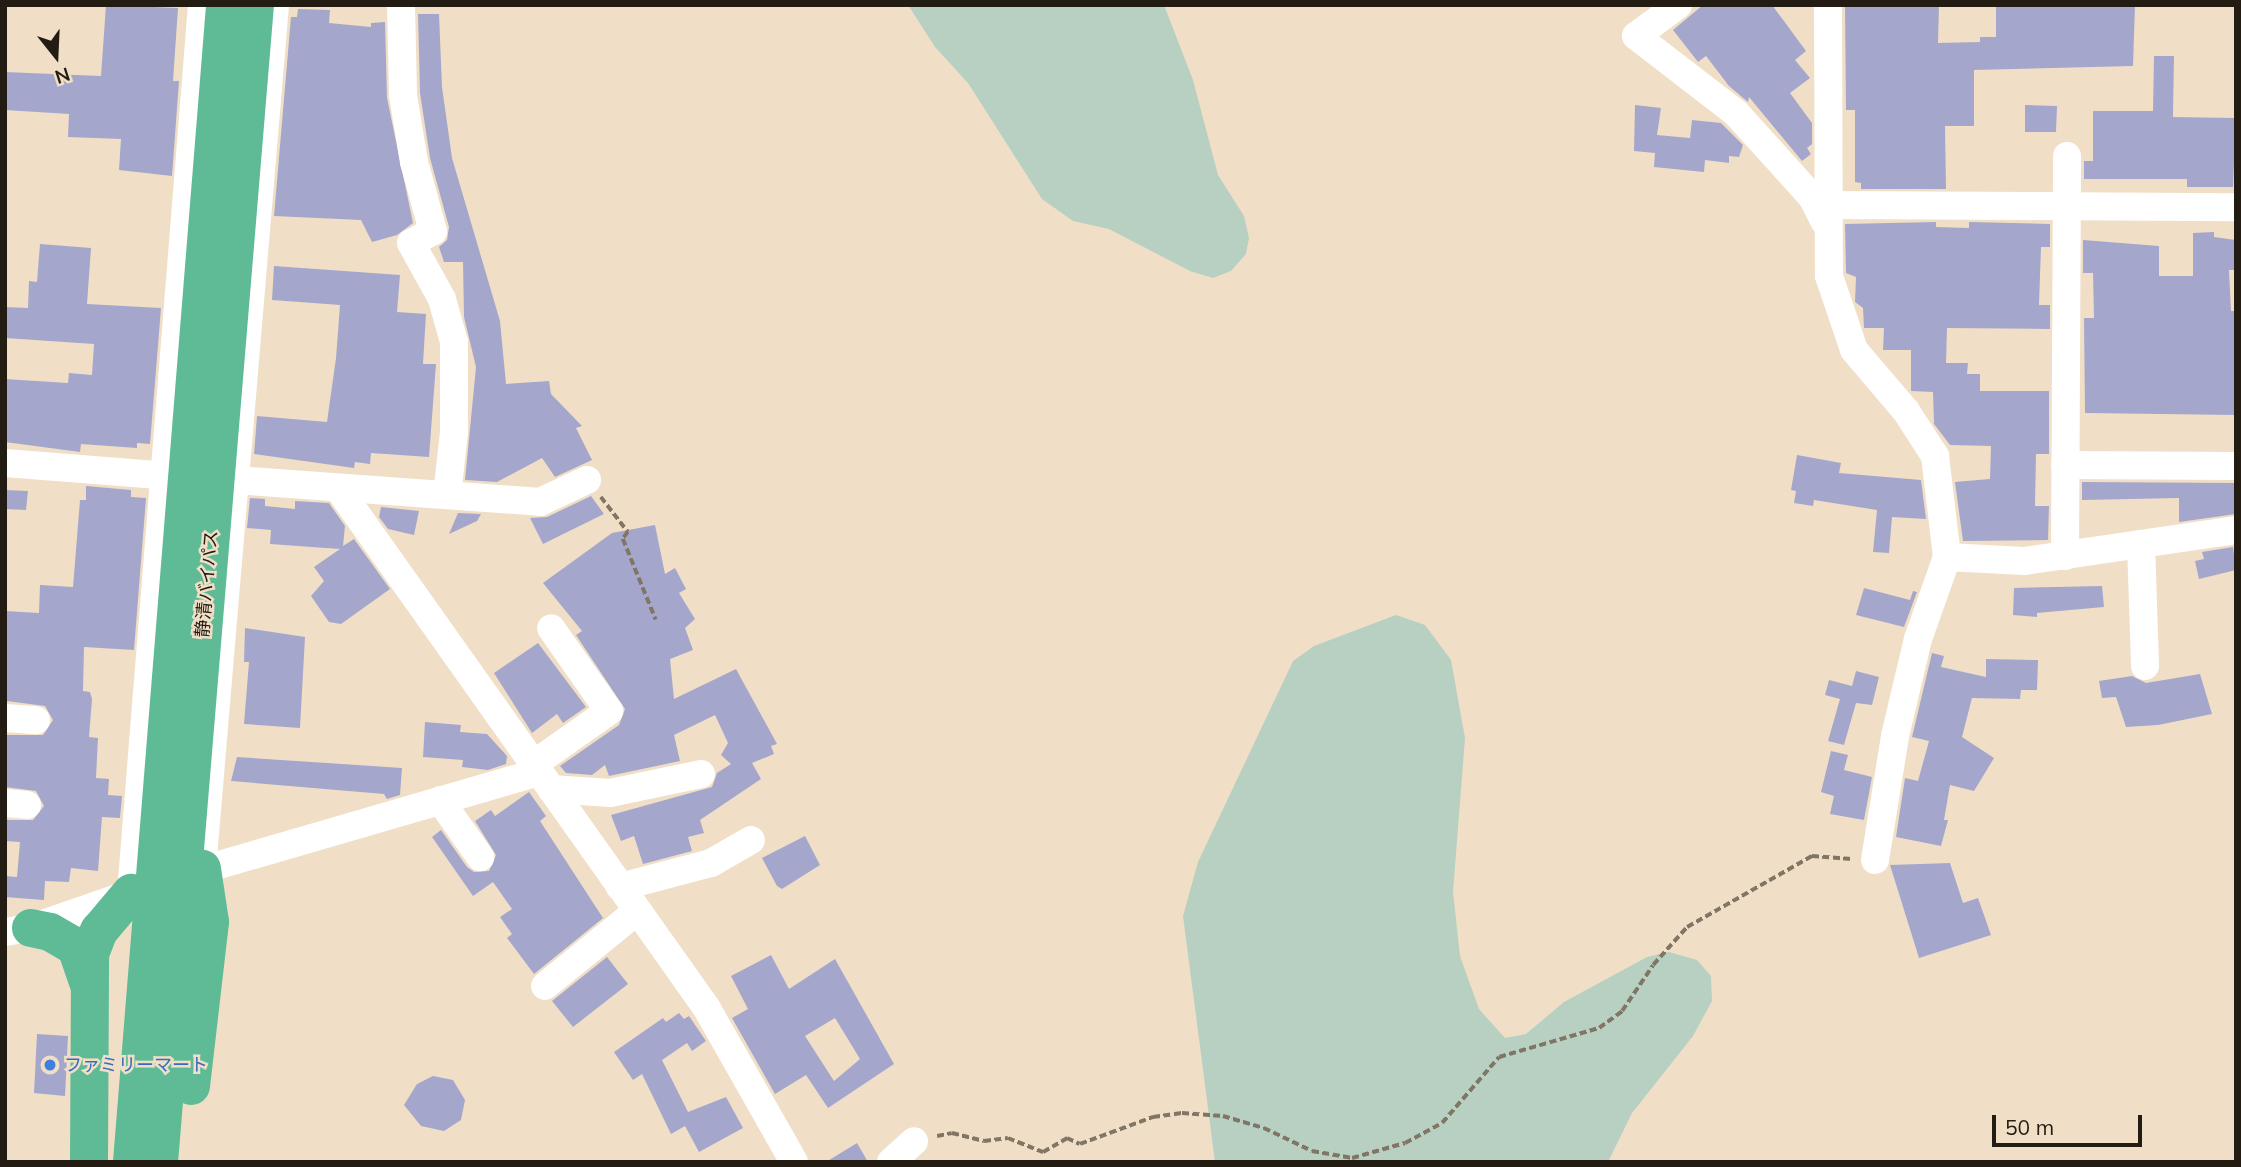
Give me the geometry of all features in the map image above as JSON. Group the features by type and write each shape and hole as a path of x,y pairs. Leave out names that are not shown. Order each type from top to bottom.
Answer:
{"highway":[{"name":"静清バイパス","path":"159,1162 165,929 225,5"},
{"name":"静清バイパス","path":"132,1162 165,929 255,5"},
{"path":"183,1162 209,922 202,869"},
{"path":"89,1162 88,982 93,942 131,893"},
{"path":"18,930 50,932 76,947 88,982"}],"street":[{"path":"131,893 162,475 202,5"},
{"path":"202,869 238,481 275,5"},
{"path":"401,5 403,94 414,162 433,231 411,243 442,299 454,342 454,432 447,495"},
{"path":"1678,5 1636,36 1736,114 1826,216"},
{"path":"1828,5 1826,216 1829,276 1854,350 1906,411 1935,456 1947,557 1918,639 1895,736 1875,860"},
{"path":"2064,556 2064,206 2067,156"},
{"path":"1826,216 2064,206 2236,207"},
{"path":"5,463 540,502 587,480"},
{"path":"2065,465 2236,466"},
{"path":"338,488 706,1007 794,1162"},
{"path":"1947,557 1996,562 2064,556 2235,533"},
{"path":"2141,544 2145,666"},
{"path":"542,775 609,711 551,628"},
{"path":"5,718 36,720"},
{"path":"18,930 202,869 440,800 542,775 610,793 701,774"},
{"path":"440,800 480,857"},
{"path":"620,887 711,863 751,840"},
{"path":"545,986 637,911"},
{"path":"891,1162 914,1141"}],"path":[{"path":"587,480 628,532 623,539 626,549 656,620"},
{"path":"914,1141 952,1133 984,1141 1008,1138 1043,1152 1067,1138 1080,1144 1153,1117 1182,1113 1223,1116 1264,1128 1312,1151 1352,1158 1405,1143 1442,1123 1499,1057 1599,1028 1622,1011 1653,965 1687,927 1812,856 1875,860"}],"green space":[{"path":"908,5 1164,5 1193,80 1218,175 1244,216 1249,238 1246,254 1231,271 1213,278 1190,271 1109,229 1073,221 1042,199 968,83 935,47"},
{"path":"1396,615 1425,625 1451,660 1465,738 1453,892 1460,956 1479,1009 1505,1038 1526,1034 1564,1002 1647,957 1669,952 1697,960 1711,976 1712,1001 1693,1036 1632,1113 1608,1162 1215,1162 1183,916 1198,862 1293,661 1314,646"}],"building":[{"path":"106,5 178,8 173,81 179,81 172,176 119,170 121,139 68,137 69,114 5,110 5,72 101,76"},
{"path":"1703,5 1772,5 1806,51 1795,60 1810,78 1790,93 1812,123 1812,144 1807,148 1811,154 1802,161 1749,97 1748,102 1729,86 1706,56 1698,62 1673,30"},
{"path":"1845,5 1939,5 1938,43 1980,42 1980,37 1996,37 1996,5 2135,5 2133,66 1974,70 1974,126 1945,126 1946,189 1861,189 1861,183 1855,182 1855,110 1846,110"},
{"path":"298,9 330,10 329,23 371,27 371,23 385,22 387,98 413,223 397,235 372,242 361,220 274,216 291,17 297,17"},
{"path":"418,14 439,14 442,87 452,158 500,321 506,384 549,381 551,394 582,426 576,428 592,460 555,477 542,458 497,482 465,480 476,367 464,317 463,262 444,262 439,247 447,240 449,227 430,158 420,93"},
{"path":"2154,56 2174,56 2173,117 2236,118 2233,187 2187,187 2187,179 2084,179 2084,161 2093,161 2093,111 2153,111"},
{"path":"1635,105 1661,108 1657,135 1690,138 1692,120 1721,123 1743,145 1739,157 1729,156 1729,163 1705,160 1704,172 1654,167 1655,153 1634,151"},
{"path":"2025,105 2057,106 2056,132 2025,132"},
{"path":"1936,222 1936,227 1969,228 1969,222 2050,224 2050,247 2041,247 2039,305 2050,305 2050,329 1947,328 1946,363 1968,363 1967,374 1980,374 1980,391 2049,391 2049,454 2036,454 2035,506 2049,506 2048,540 1963,541 1955,482 1990,479 1991,446 1950,445 1934,424 1933,392 1911,391 1911,350 1883,350 1884,328 1864,328 1863,308 1855,302 1856,277 1846,273 1845,224"},
{"path":"2214,232 2214,237 2236,240 2236,270 2229,270 2231,311 2236,311 2236,415 2085,413 2084,318 2094,318 2093,273 2083,273 2083,240 2159,246 2159,276 2193,276 2193,233"},
{"path":"40,244 91,248 87,304 161,308 150,444 137,443 137,448 81,444 80,452 5,442 5,379 68,383 69,373 92,375 94,344 5,338 5,307 28,308 29,281 37,282"},
{"path":"274,266 400,275 397,312 426,314 423,364 436,364 429,457 371,453 370,464 355,462 354,468 254,454 257,416 327,422 336,358 340,305 272,300"},
{"path":"1797,455 1841,463 1839,473 1921,480 1926,519 1892,517 1889,553 1873,552 1877,510 1814,500 1813,506 1794,503 1796,491 1791,490"},
{"path":"2082,482 2236,483 2236,514 2179,522 2179,498 2082,500"},
{"path":"86,486 131,490 131,497 146,498 134,650 84,647 83,691 90,692 92,699 89,737 98,738 96,778 109,779 108,795 122,796 120,818 102,817 98,871 71,868 69,882 45,881 44,900 5,897 5,876 17,877 20,842 5,841 5,820 33,820 44,806 36,791 5,787 5,735 43,735 53,720 45,706 7,701 5,611 39,613 40,585 73,587 80,500 86,500"},
{"path":"5,490 28,491 26,510 5,509"},
{"path":"591,496 604,514 543,544 530,518 547,517"},
{"path":"250,498 265,499 265,506 295,509 295,501 329,503 345,526 343,546 354,539 390,589 341,624 329,622 311,596 324,581 314,567 340,549 270,544 271,530 247,528"},
{"path":"381,507 419,511 414,535 388,529 379,517"},
{"path":"458,513 481,514 477,521 449,534"},
{"path":"655,525 665,574 675,568 686,589 679,593 695,619 685,628 693,650 670,659 674,699 736,669 777,744 771,746 774,754 752,763 761,779 700,820 704,833 688,837 692,851 643,864 634,836 621,841 611,815 712,787 717,773 731,764 721,755 728,743 715,715 674,735 680,761 609,776 605,765 592,775 566,773 560,766 619,725 625,709 576,635 582,631 543,583 612,533"},
{"path":"2233,547 2236,570 2199,579 2195,561 2204,559 2202,552"},
{"path":"2102,586 2104,607 2037,613 2037,617 2013,615 2014,588"},
{"path":"1864,588 1910,600 1913,591 1917,592 1904,627 1856,615"},
{"path":"245,628 305,637 300,728 244,724 249,662 244,662"},
{"path":"538,643 586,707 563,723 557,714 532,733 494,673"},
{"path":"1932,653 1944,656 1941,667 1986,677 1986,659 2038,660 2037,690 2021,690 2020,699 1972,698 1962,737 1994,758 1974,791 1950,785 1944,820 1948,820 1941,846 1896,837 1905,778 1918,781 1929,741 1912,737"},
{"path":"1856,671 1879,677 1872,705 1856,703 1844,745 1828,741 1840,699 1825,695 1829,680 1852,686"},
{"path":"2200,674 2212,714 2158,725 2126,727 2116,697 2102,698 2099,681 2132,676 2146,683"},
{"path":"425,722 461,725 460,732 487,734 507,756 506,764 488,770 462,767 463,760 423,757"},
{"path":"1831,751 1848,755 1844,770 1872,777 1864,820 1830,814 1834,796 1821,792"},
{"path":"237,757 402,768 400,795 387,799 384,794 231,781"},
{"path":"529,792 546,816 540,821 603,918 534,974 507,938 512,934 500,917 512,909 493,882 473,896 432,837 441,830 467,867 474,872 489,871 496,855 475,821 491,810 495,816"},
{"path":"805,836 820,865 782,889 777,886 762,858"},
{"path":"1950,863 1963,903 1978,898 1991,935 1919,958 1890,865"},
{"path":"771,955 789,989 835,959 894,1064 828,1108 806,1075 775,1094 732,1018 748,1009 731,976","holes":["835,1018 860,1059 834,1081 805,1036"]},
{"path":"607,957 628,984 573,1027 552,1001"},
{"path":"679,1013 684,1019 689,1016 706,1041 692,1051 687,1043 662,1060 688,1112 726,1097 743,1128 699,1152 685,1126 671,1134 642,1074 633,1080 614,1052 663,1018 666,1022"},
{"path":"37,1034 68,1036 65,1096 34,1093"},
{"path":"433,1076 453,1080 465,1100 461,1120 444,1131 421,1126 404,1105 417,1084"},
{"path":"857,1143 868,1162 826,1162"}],"place":[{"name":"ファミリーマート","path":"50,1065"}]}
